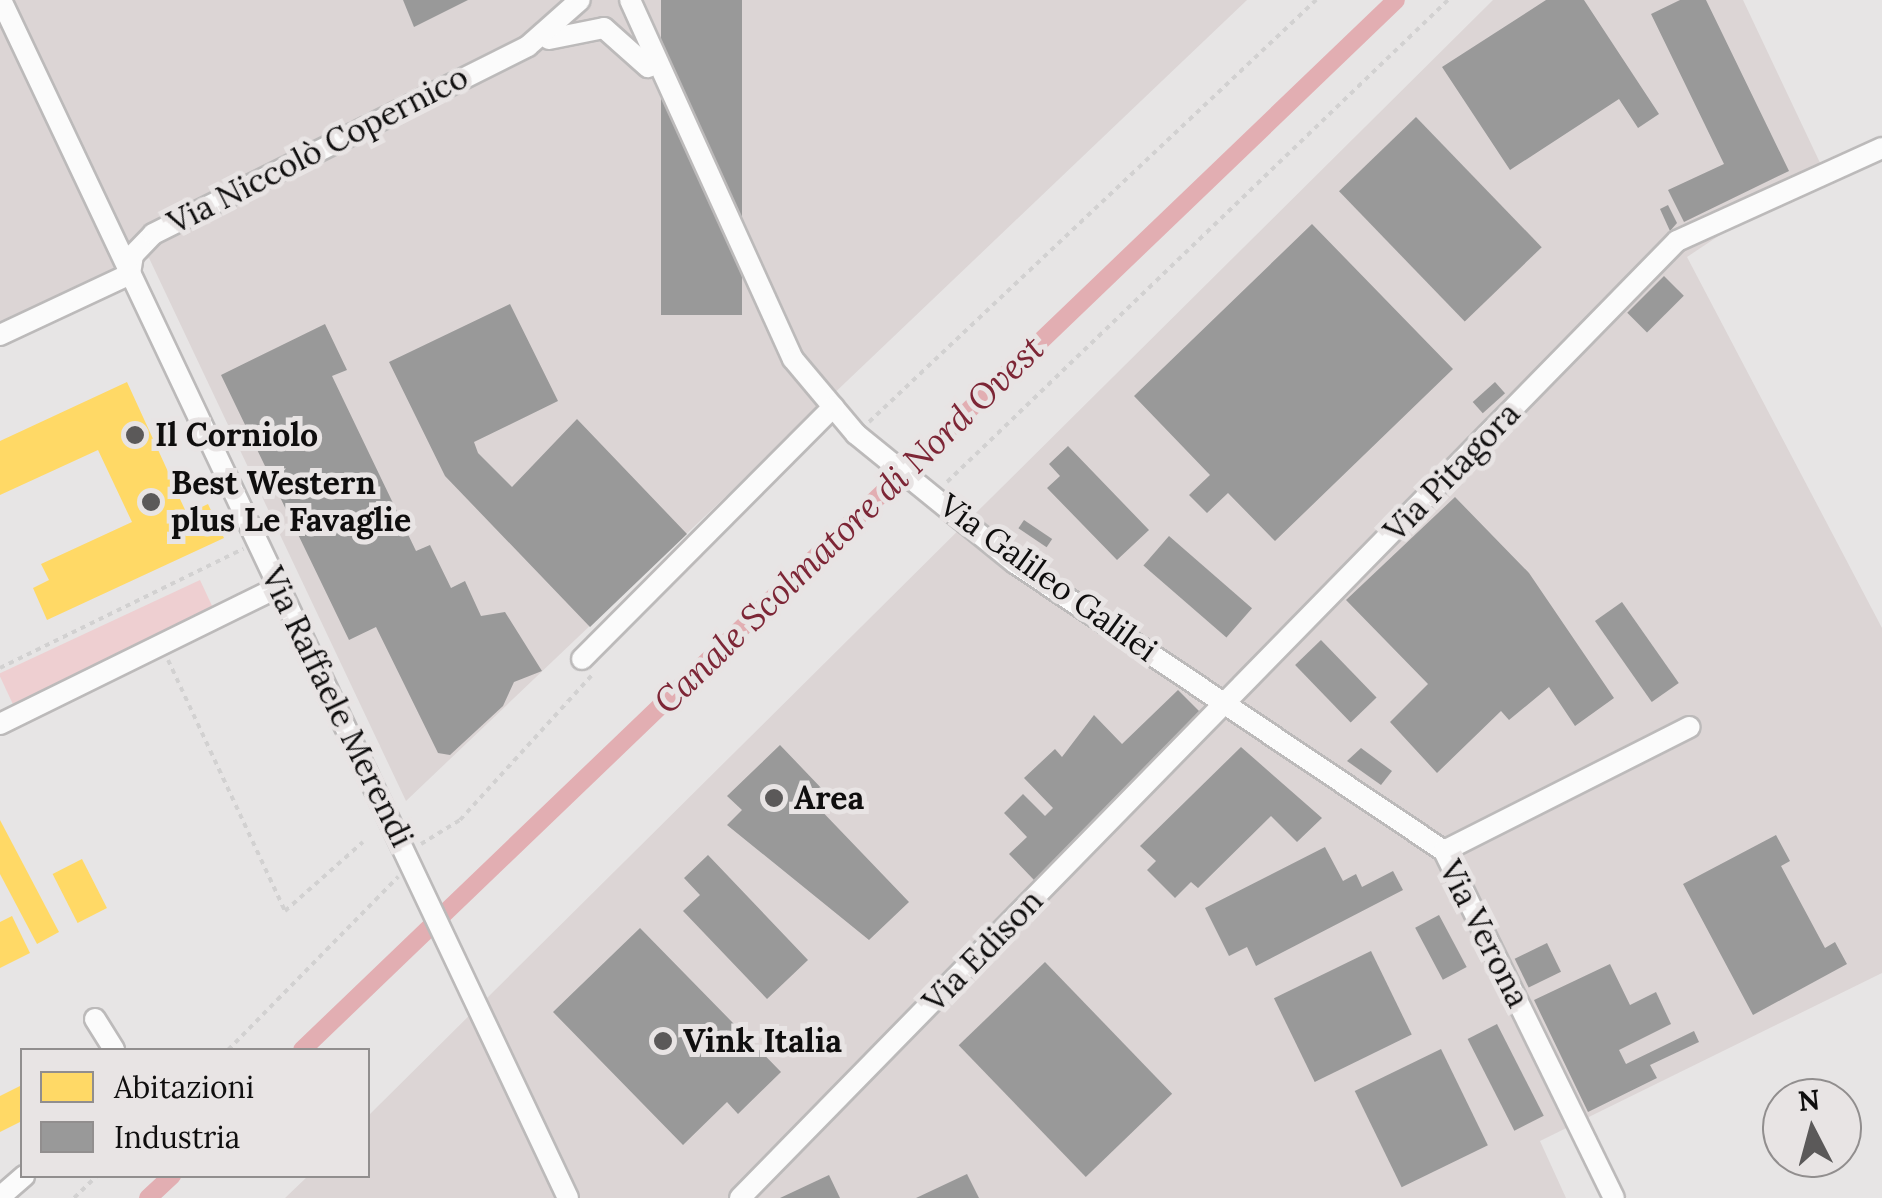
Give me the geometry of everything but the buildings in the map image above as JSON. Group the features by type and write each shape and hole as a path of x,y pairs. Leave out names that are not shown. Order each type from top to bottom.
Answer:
{"street":[{"name":"Via Raffaele Merendi","path":"0,0 568,1198"},
{"name":"Via Niccolò Copernico","path":"528,46 581,0"},
{"name":"Via Galileo Galilei","path":"581,0 600,27 667,88"},
{"path":"600,27 624,21 630,0"},
{"name":"Via Galileo Galilei","path":"630,0 792,359 861,438 1015,563 1226,703"},
{"name":"Via Niccolò Copernico","path":"130,274 132,254 152,234 528,46 600,27"},
{"name":"Via Pitagora","path":"1226,703 1678,242 1882,148"},
{"path":"0,335 130,274"},
{"path":"582,659 833,406"},
{"path":"0,724 279,586"},
{"name":"Via Verona","path":"1226,703 1444,851 1614,1198"},
{"name":"Via Edison","path":"740,1198 1226,703"},
{"path":"1444,851 1690,727"},
{"path":"96,1018 113,1048"},
{"path":"0,1197 22,1178"}],"path":[{"path":"861,438 1316,0"},
{"path":"928,492 1448,0"},
{"path":"0,668 258,541"},
{"path":"161,645 285,911 362,842"},
{"path":"74,1198 95,1178"}],"shaded area":[{"path":"0,0 1247,0 406,801 149,258 0,327"},
{"path":"1493,0 1743,0 1822,167 1687,257 1882,628 1882,973 1540,1141 1566,1198 285,1198 306,1178 370,1178 370,1114"},
{"path":"200,580 214,610 13,704 0,673"}],"waterway":[{"name":"Canale Scolmatore di Nord Ovest","path":"304,1048 1396,0"},
{"name":"Canale Scolmatore di Nord Ovest","path":"148,1198 170,1178"}],"place":[{"name":"Il Corniolo","path":"135,435"},
{"name":"Best Western plus Le Favaglie","path":"151,502"},
{"name":"Area","path":"774,798"},
{"name":"Vink Italia","path":"663,1041"}]}
